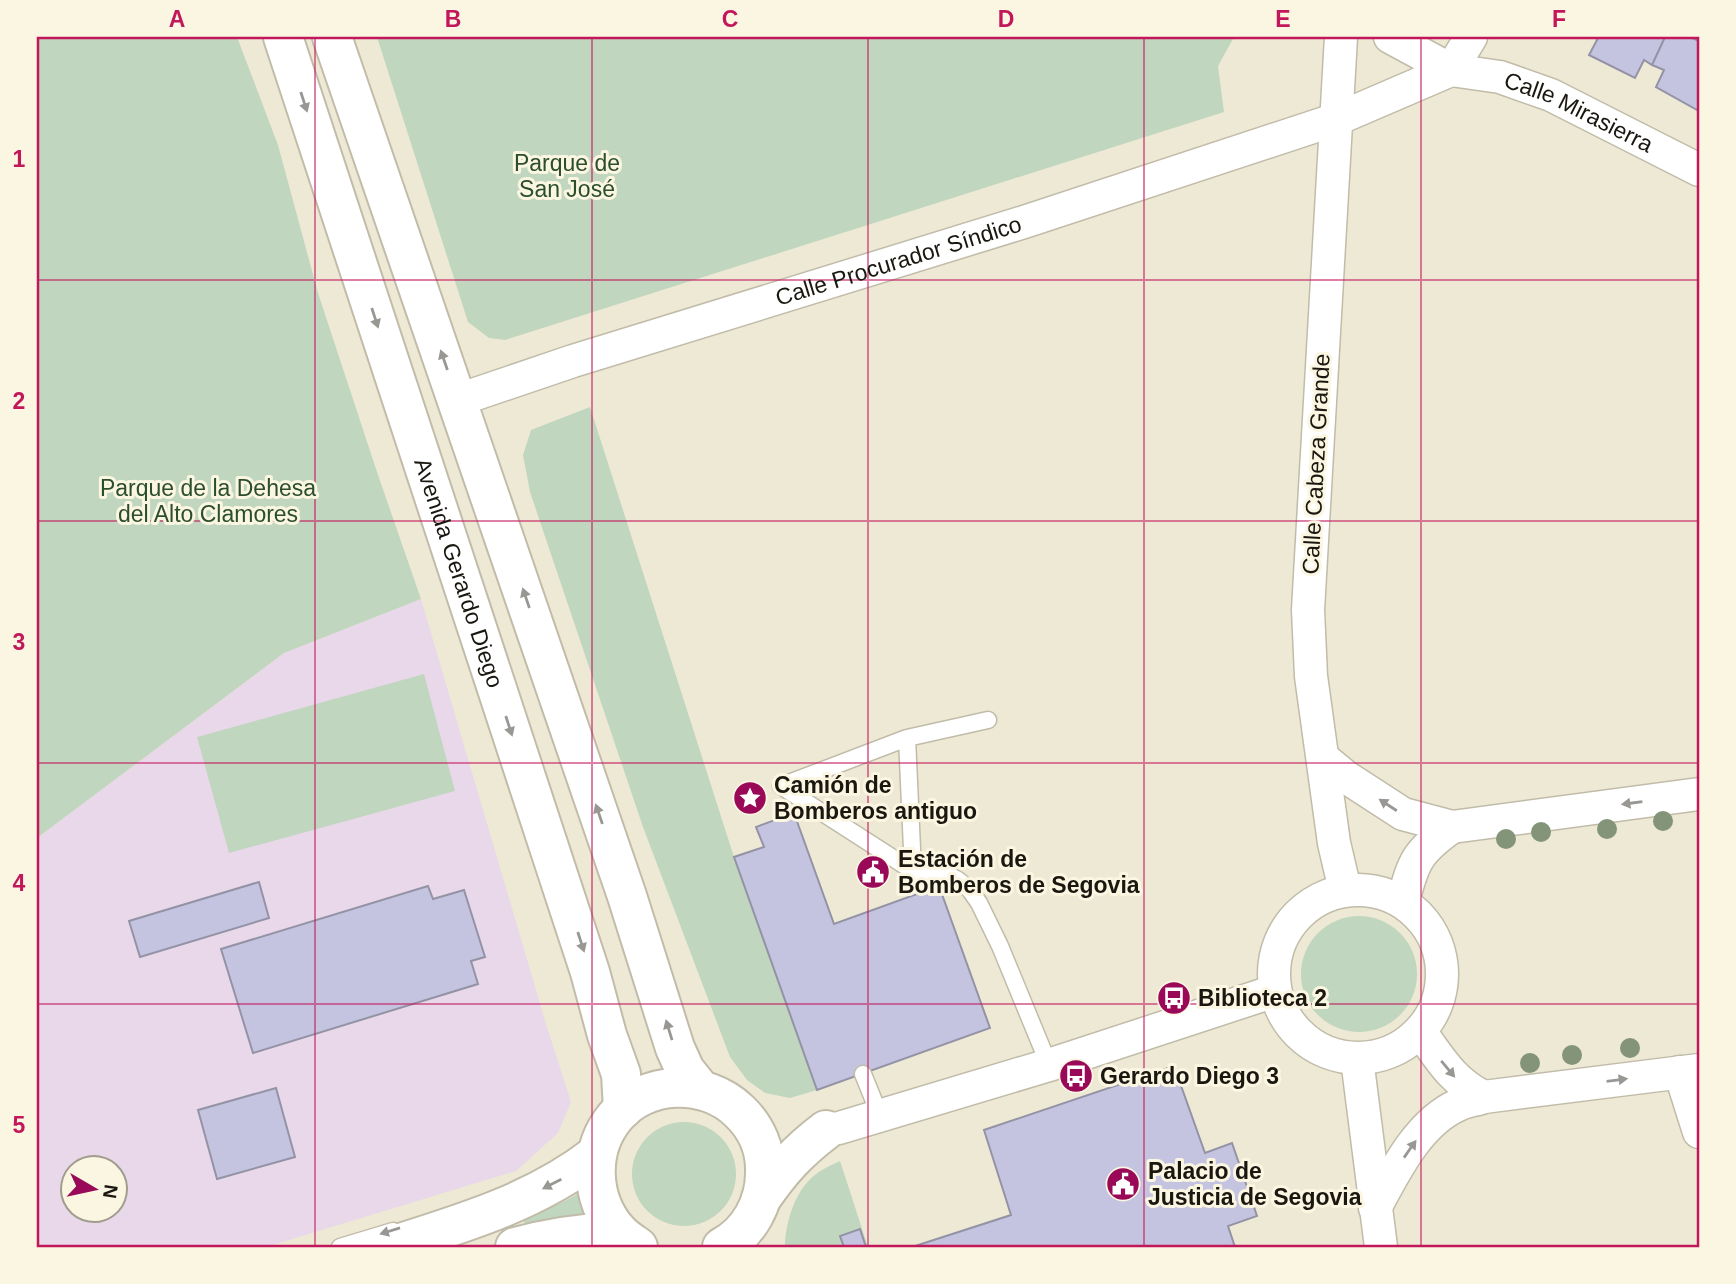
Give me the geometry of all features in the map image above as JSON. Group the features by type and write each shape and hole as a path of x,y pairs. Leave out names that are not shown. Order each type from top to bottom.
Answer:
{"main road":[{"name":"Avenida Gerardo Diego","path":"283,37 590,972 621,1074 623,1109"},
{"path":"332,37 623,883 675,1048 685,1070 701,1090"},
{"path":"628,1239 606,1215 598,1196 595,1175 597,1154 604,1135 623,1109 654,1091 678,1087 701,1090 722,1098 740,1112 754,1129 763,1150 765,1175 754,1223"},
{"path":"740,1112 783,1124 826,1130"},
{"path":"722,1247 754,1223 781,1171 826,1130"},
{"path":"388,1247 485,1216 560,1180 597,1154"},
{"path":"515,1247 590,1232 628,1239"}],"street":[{"name":"Calle Cabeza Grande","path":"1341,37 1308,610 1311,676 1334,844 1345,890"},
{"name":"Calle Mirasierra","path":"1390,37 1451,70 1500,77 1551,95 1699,170"},
{"path":"1337,119 1451,70 1471,37"},
{"name":"Calle Procurador Síndico","path":"458,400 573,361 1024,222 1337,119"},
{"path":"1323,758 1354,783 1403,814 1452,827 1699,794"},
{"path":"1403,902 1410,873 1422,852 1433,840 1452,827"},
{"path":"1365,889 1385,893 1403,902 1422,918 1435,939 1442,962 1441,987 1434,1010 1420,1031 1402,1046 1380,1056 1357,1059 1334,1055 1313,1046 1295,1031 1282,1012 1275,990 1273,968 1278,946 1289,925 1303,908 1323,896 1345,890 1365,889"},
{"path":"826,1130 1049,1065 1275,990"},
{"path":"1420,1031 1449,1072 1463,1085 1485,1097"},
{"path":"1357,1059 1381,1247"},
{"path":"1375,1208 1423,1130 1457,1105 1485,1097 1690,1071 1699,1132"}],"lane":[{"path":"988,720 907,738 781,786 914,871 948,875 970,890 1014,975 1049,1065"},
{"path":"907,738 914,871"},
{"path":"863,1073 880,1116"},
{"path":"340,1247 471,1206 504,1207"}],"shaded area":[{"path":"421,599 571,1102 558,1133 516,1171 266,1247 37,1247 37,838 284,653"}],"green space":[{"name":"Parque de la Dehesa del Alto Clamores","path":"37,37 237,37 278,145 318,293 421,599 284,653 37,838"},
{"name":"Parque de San José","path":"377,37 1234,37 1218,66 1224,112 505,340 489,338 468,322"},
{"path":"590,407 734,857 817,1090 790,1098 765,1093 747,1080 730,1057 643,827 530,492 523,455 531,430"},
{"path":"424,674 455,791 229,853 197,737"},
{"path":"1359,916 1381,920 1400,933 1413,952 1417,974 1413,996 1400,1015 1381,1028 1359,1032 1337,1028 1318,1015 1305,996 1301,974 1305,952 1318,933 1337,920"},
{"path":"684,1122 704,1126 727,1145 732,1154 736,1174 732,1194 713,1217 704,1222 684,1226 664,1222 641,1203 636,1194 632,1174 636,1154 655,1131 664,1126"},
{"path":"840,1161 868,1247 785,1247 789,1218 802,1189 818,1173"},
{"path":"589,1186 598,1219 526,1228 523,1218 565,1201"}],"building":[{"path":"1595,37 1665,37 1652,65 1644,60 1635,78 1589,55 1598,38"},
{"path":"1665,37 1690,37 1699,41 1699,111 1656,87 1664,70 1652,65"},
{"path":"794,813 834,924 939,886 990,1028 817,1090 734,857 764,847 756,827"},
{"path":"259,882 269,918 140,957 129,921"},
{"path":"428,886 433,899 464,890 485,957 471,961 478,984 253,1053 221,949"},
{"name":"Palacio de Justicia de Segovia","path":"1174,1066 1205,1153 1232,1143 1257,1216 1228,1226 1235,1247 912,1247 1011,1215 984,1130"},
{"path":"276,1088 295,1157 217,1179 198,1110"},
{"path":"860,1229 866,1247 844,1247 840,1236"}],"place":[{"name":"Camión de Bomberos antiguo","path":"750,798"},
{"name":"Estación de Bomberos de Segovia","path":"873,872"},
{"name":"Biblioteca 2","path":"1174,998"},
{"name":"Gerardo Diego 3","path":"1076,1076"},
{"name":"Palacio de Justicia de Segovia","path":"1123,1184"}]}
